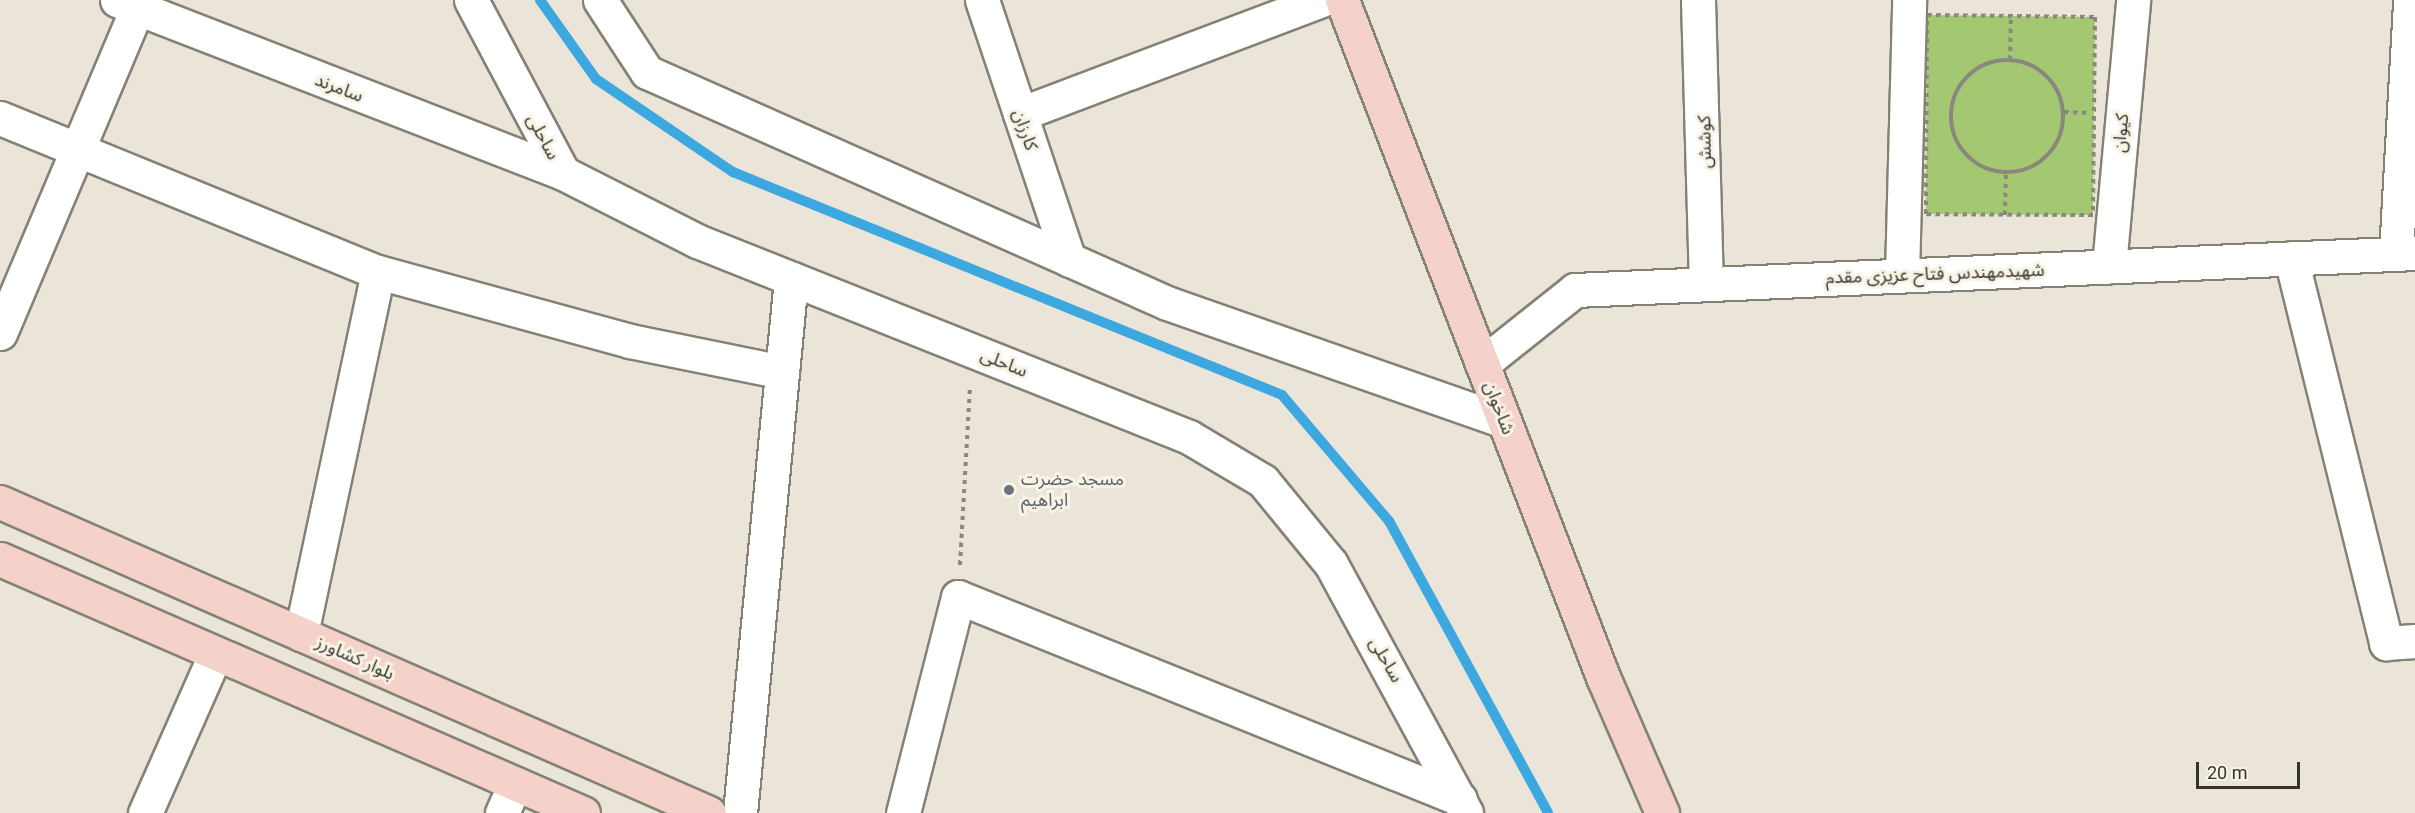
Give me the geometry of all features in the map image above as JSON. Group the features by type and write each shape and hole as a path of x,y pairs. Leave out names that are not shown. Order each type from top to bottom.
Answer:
{"main road":[{"name":"شاخوان","path":"1342,0 1504,421 1662,813"},
{"name":"بلوار کشاورز","path":"0,502 709,813"},
{"path":"0,559 215,655 509,798 583,813"}],"street":[{"name":"ساحلی","path":"471,0 562,173 697,241 1189,437 1263,481 1331,564 1463,806"},
{"path":"600,0 647,72 1167,303 1504,421"},
{"name":"کارزان","path":"982,0 1069,260"},
{"path":"1020,114 1322,0"},
{"name":"کوشش","path":"1698,0 1706,284"},
{"path":"1902,275 1909,0"},
{"name":"کیوان","path":"2109,266 2133,0"},
{"path":"2405,253 2410,0"},
{"name":"سامرند","path":"132,3 562,173"},
{"path":"0,333 78,151 132,3"},
{"path":"0,118 378,272 630,341 782,372"},
{"name":"شهیدمهندس فتاح عزیزی مقدم","path":"1482,364 1575,290 2405,253"},
{"path":"2291,258 2401,642"},
{"path":"301,634 378,272"},
{"path":"740,813 791,278"},
{"path":"903,813 958,597 1463,806"},
{"path":"145,813 215,655"}],"path":[{"path":"1927,15 2095,17 2094,113 2093,215 1926,214 1927,15"},
{"path":"2010,60 2011,16"},
{"path":"2010,60 2035,66 2049,78 2064,112 2054,148 2041,161 2006,172 1987,168 1959,145 1951,110 1966,77 1981,66 2010,60"},
{"path":"2064,112 2094,113"},
{"path":"2005,215 2006,172"},
{"path":"958,597 973,350"}],"green space":[{"path":"1927,15 2095,17 2093,215 1926,214"}],"waterway":[{"path":"540,0 596,79 733,172 1282,395 1389,521 1548,813"}],"place":[{"name":"مسجد حضرت ابراهیم","path":"1009,490"}]}
